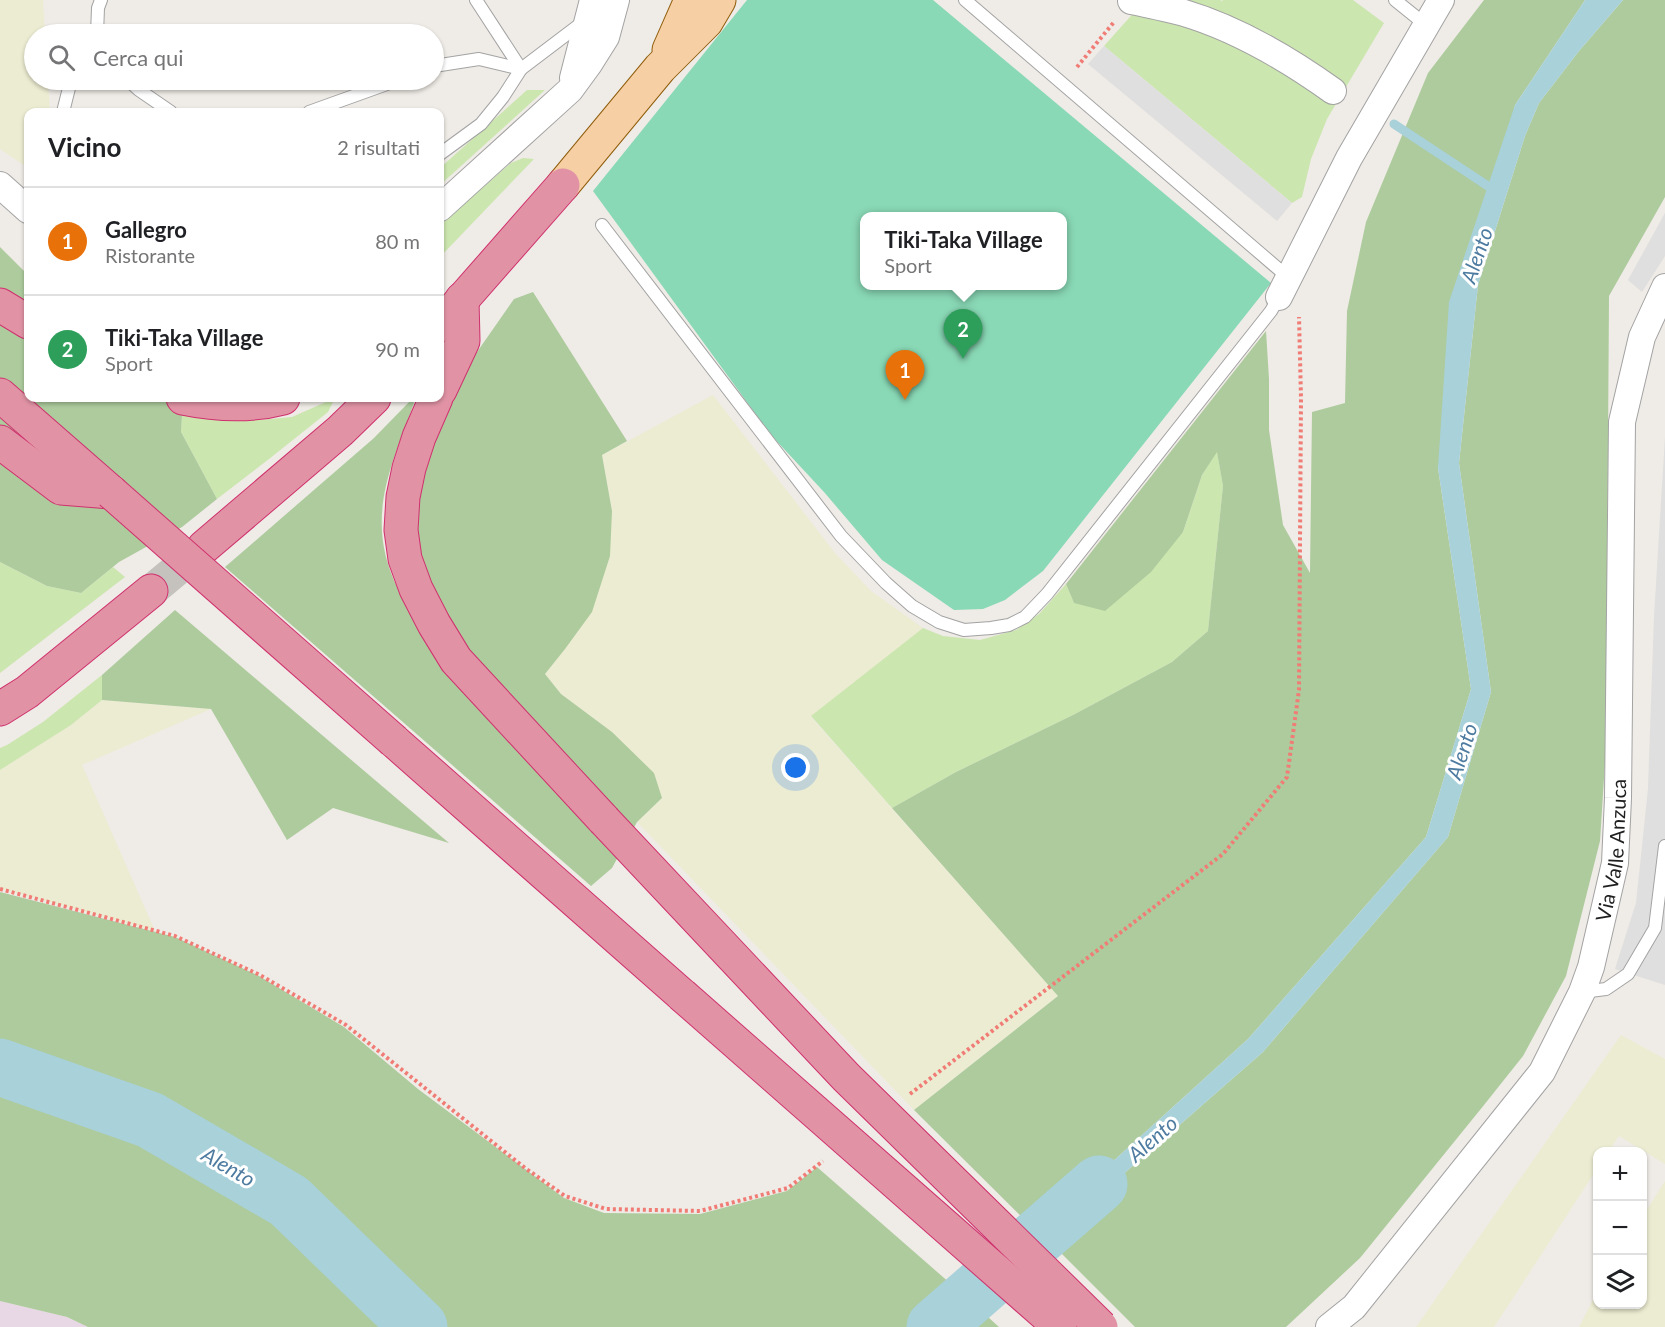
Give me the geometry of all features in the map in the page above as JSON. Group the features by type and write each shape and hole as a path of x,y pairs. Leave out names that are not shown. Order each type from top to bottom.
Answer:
{"highway":[{"path":"444,381 463,341 446,317 563,185"},
{"path":"0,305 24,320"},
{"path":"0,395 1060,1327"},
{"path":"208,402 243,405 269,402"},
{"path":"204,547 340,431 370,402"},
{"path":"434,402 419,436 409,468 403,497 401,530 405,559 416,589 456,660 846,1077 1101,1327"},
{"path":"0,442 61,488 111,492"},
{"path":"0,709 27,692 151,591"}],"main road":[{"path":"660,68 691,0"},
{"path":"563,185 660,68 706,22 719,0"}],"street":[{"path":"444,204 570,90 606,37 616,0"},
{"path":"1131,0 1182,13 1238,34 1283,58 1333,91"},
{"path":"1289,295 1349,158 1441,0"},
{"path":"570,90 590,10"},
{"path":"0,184 24,206"},
{"name":"Via Valle Anzuca","path":"1329,1327 1354,1307 1542,1072 1582,992 1591,967 1615,864 1618,798 1622,422 1642,337 1665,287"}],"lane":[{"path":"97,24 98,8 102,0"},
{"path":"476,0 522,69"},
{"path":"444,151 481,124 522,69 590,10 605,0"},
{"path":"602,225 841,536 886,583 912,606 939,622 964,630 1009,625 1025,617 1047,594 1271,312 1289,295 1064,84 965,0"},
{"path":"1395,0 1426,25"},
{"path":"444,64 479,59 522,69"},
{"path":"64,108 68,90"},
{"path":"139,90 165,108"},
{"path":"320,108 370,90"},
{"path":"1582,992 1606,988 1628,974 1655,928 1665,846"}],"path":[{"path":"1064,84 1131,0"},
{"path":"903,1100 1223,854 1287,777 1299,690 1301,398 1289,295"},
{"path":"0,889 175,936 260,975 346,1025 516,1161 566,1196 606,1209 700,1211 788,1188 827,1158"}],"shaded area":[{"path":"1104,46 1292,203 1277,221 1088,64"},
{"path":"1665,213 1665,256 1642,292 1628,280"},
{"path":"1665,437 1665,985 1615,969 1636,903 1648,789 1654,617"},
{"path":"0,1301 67,1317 88,1327 0,1327"}],"green space":[{"path":"0,0 43,0 44,24 24,24 24,90 49,90 50,108 24,108 24,165 0,149"},
{"path":"747,0 933,0 1271,283 1043,571 1005,600 983,609 954,610 882,560 771,435 593,191"},
{"path":"1145,0 1353,0 1384,23 1327,119 1311,159 1302,197 1292,203 1104,46"},
{"path":"1484,0 1585,0 1515,105 1438,468 1471,689 1426,837 1248,1039 1036,1231 914,1110 1058,996 892,808 956,772 1075,714 1172,662 1208,631 1223,486 1217,452 1202,475 1183,532 1151,572 1105,611 1074,603 1066,584 1266,331 1269,430 1283,525 1310,573 1312,412 1345,403 1347,311 1366,222 1428,73"},
{"path":"1623,0 1665,0 1665,197 1609,296 1606,747 1600,841 1566,976 1523,1056 1484,1105 1360,1258 1286,1327 1135,1327 1048,1240 1263,1052 1448,837 1491,692 1459,463 1478,285 1525,136 1539,103 1579,51"},
{"path":"527,90 545,90 444,181 444,164"},
{"path":"523,158 534,159 444,253 444,222 511,163"},
{"path":"0,247 24,271 24,402 183,402 181,432 217,499 182,527 119,562 81,593 47,586 0,562"},
{"path":"533,292 627,441 602,455 612,511 610,556 592,612 545,674 561,694 612,732 654,773 662,798 637,822 612,868 591,886 225,567 374,438 409,402 414,402 389,473 384,495 383,540 388,564 398,589 430,639 424,579 416,539 421,465 454,385 514,299"},
{"path":"713,395 835,553 871,591 923,628 811,717 1058,996 914,1110 637,822 662,798 612,732 561,694 545,674 565,649 612,511 602,455"},
{"path":"326,402 333,402 328,412 217,499 181,432 182,414 260,420 292,417"},
{"path":"1217,451 1223,486 1208,631 1172,662 1075,714 956,772 892,808 811,716 923,628 943,636 980,640 1016,630 1039,614 1066,584 1074,603 1183,532 1202,475"},
{"path":"0,562 47,586 81,593 113,567 125,577 0,673"},
{"path":"175,610 449,843 333,808 287,840 211,709 102,700 102,675"},
{"path":"102,675 102,700 71,725 0,770 0,748 43,722"},
{"path":"102,700 211,709 82,765 155,931 0,889 0,770 71,725"},
{"path":"0,892 175,937 259,976 344,1027 418,1089 564,1198 604,1213 700,1214 787,1191 817,1167 967,1298 933,1327 422,1327 291,1200 151,1119 0,1066"},
{"path":"1621,1035 1665,1059 1665,1164 1647,1153 1647,1147 1637,1147 1619,1136 1612,1147 1593,1147 1593,1175 1494,1327 1416,1327"},
{"path":"0,1068 150,1121 290,1202 418,1327 88,1327 67,1317 0,1301"},
{"path":"1665,1181 1665,1327 1579,1327 1593,1300 1593,1309 1647,1309 1647,1210"},
{"path":"968,1299 999,1327 937,1327"}],"water":[{"path":"1585,0 1623,0 1579,51 1539,103 1525,136 1478,285 1459,463 1491,692 1448,837 1263,1052 1048,1240 1036,1231 1248,1039 1426,837 1471,689 1438,468 1449,302 1515,105"}],"waterway":[{"path":"1394,124 1497,192"},
{"name":"Alento","path":"0,1067 150,1120 289,1201 419,1327"},
{"name":"Alento","path":"935,1327 1099,1184"}],"tunnel":[{"path":"151,591 204,547"}],"place":[{"name":"Tiki-Taka Village","path":"963,359"},
{"name":"Gallegro","path":"905,400"}]}
